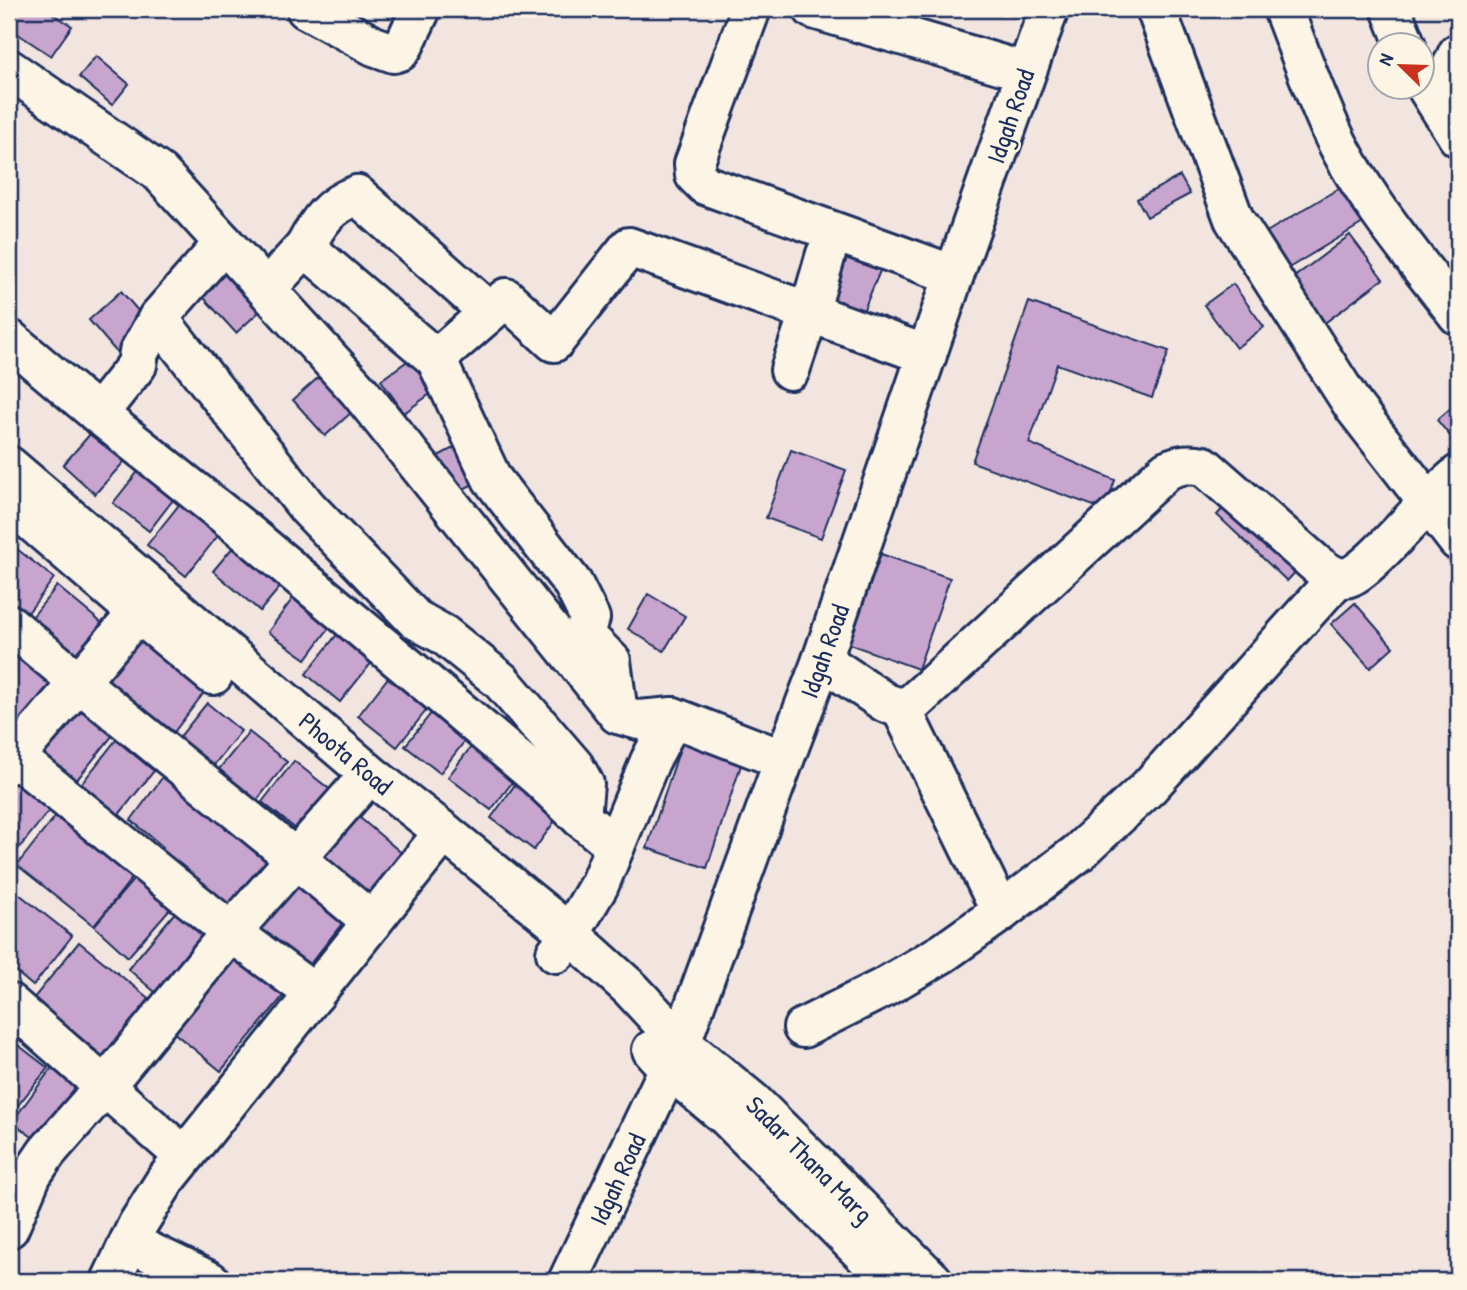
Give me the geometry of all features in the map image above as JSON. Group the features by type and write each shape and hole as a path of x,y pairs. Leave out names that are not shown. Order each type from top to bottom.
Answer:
{"street":[{"path":"306,9 374,46 394,53 400,51 421,9"},
{"path":"751,9 694,164 695,175 705,185 954,275"},
{"path":"813,9 1026,72"},
{"name":"Idgah Road","path":"568,1281 675,1056 822,660 926,355 1049,9"},
{"path":"1156,9 1234,219 1354,407 1458,541"},
{"path":"1283,9 1339,145 1364,188 1458,315"},
{"path":"1391,9 1400,32"},
{"path":"1436,82 1458,53"},
{"path":"9,69 160,173 359,391 618,714 639,720 673,717 784,760"},
{"path":"1436,102 1458,137"},
{"path":"267,288 305,247 323,217 342,200 357,195 489,312"},
{"path":"98,414 137,365 139,352 158,318 225,243"},
{"path":"305,247 436,359 492,479 573,584 590,618 584,634 611,661 618,714"},
{"path":"436,359 506,298 554,342 629,247 926,355"},
{"path":"790,370 826,254"},
{"path":"158,318 307,507 415,619 444,635 501,681 574,766 584,784 581,818"},
{"path":"9,339 240,527 539,778 615,846"},
{"path":"901,708 914,703 1167,470 1178,465 1192,463 1204,466 1316,564 1338,577 1347,578 1366,566 1458,475"},
{"name":"Phoota Road","path":"9,466 146,602 355,791 436,842 563,944 631,989 675,1056"},
{"name":"Phoota Road","path":"9,502 146,602 371,775 436,842"},
{"path":"803,1028 883,988 943,953 1078,853 1149,787 1338,577"},
{"path":"146,602 11,757 231,932 315,994"},
{"path":"9,624 372,922"},
{"path":"822,660 886,702 901,708 1001,912"},
{"path":"563,944 599,885 650,761 673,717"},
{"path":"9,1228 38,1164 231,932 355,791"},
{"path":"111,1281 155,1195 436,842"},
{"path":"9,1003 184,1156"},
{"name":"Sadar Thana Marg","path":"675,1056 727,1118 890,1281"},
{"name":"Sadar Thana Marg","path":"675,1056 754,1102 933,1281"},
{"path":"129,1242 210,1281"}],"building":[{"path":"9,9 57,9 53,14 72,26 51,56 9,28"},
{"path":"96,56 129,84 112,105 79,77"},
{"path":"1180,176 1190,194 1147,217 1137,199"},
{"path":"1341,187 1363,223 1287,269 1265,233"},
{"path":"1350,235 1383,279 1318,328 1285,284"},
{"path":"840,249 882,266 860,319 819,302"},
{"path":"230,255 271,301 236,333 194,287"},
{"path":"1233,284 1264,327 1236,348 1204,305"},
{"path":"121,291 152,327 119,355 89,320"},
{"path":"1029,302 1169,351 1152,398 1057,364 1029,443 1115,480 1105,510 972,462"},
{"path":"413,357 437,389 404,413 381,380"},
{"path":"320,376 352,412 325,436 293,400"},
{"path":"1458,402 1458,446 1437,420"},
{"path":"99,424 132,453 95,494 63,465"},
{"path":"466,441 485,478 448,497 429,461"},
{"path":"791,450 846,470 821,538 766,518"},
{"path":"148,459 183,487 149,531 113,503"},
{"path":"190,491 228,523 186,576 147,545"},
{"path":"1231,499 1301,566 1287,581 1217,515"},
{"path":"239,540 286,580 260,611 213,571"},
{"path":"17,549 54,578 24,618 9,606 9,559"},
{"path":"881,554 950,578 918,669 849,644"},
{"path":"57,586 104,625 71,665 25,626"},
{"path":"302,586 340,613 306,659 268,632"},
{"path":"648,594 685,616 664,651 628,629"},
{"path":"1355,603 1393,647 1370,668 1331,624"},
{"path":"346,623 381,651 340,702 306,674"},
{"path":"125,628 206,690 174,732 93,671"},
{"path":"9,636 65,681 9,741"},
{"path":"398,665 437,697 397,747 358,716"},
{"path":"72,702 113,735 71,787 30,754"},
{"path":"207,703 241,731 213,766 178,739"},
{"path":"437,706 471,733 440,773 405,746"},
{"path":"686,730 746,750 707,868 647,848"},
{"path":"249,732 287,762 257,800 219,769"},
{"path":"116,740 154,771 113,822 75,792"},
{"path":"474,743 517,776 491,810 448,777"},
{"path":"294,761 333,792 301,833 262,802"},
{"path":"21,768 59,798 12,857 9,854 9,783"},
{"path":"165,774 270,862 232,918 158,854 163,847 131,820"},
{"path":"519,779 562,811 534,850 491,818"},
{"path":"62,808 139,869 94,926 17,865"},
{"path":"353,812 405,856 371,898 319,854"},
{"path":"139,873 174,904 128,957 94,926"},
{"path":"289,875 344,921 302,974 250,928"},
{"path":"9,886 72,936 33,986 9,966"},
{"path":"182,904 223,938 169,1004 128,969"},
{"path":"79,942 163,1010 116,1067 33,999"},
{"path":"235,944 290,988 221,1071 167,1027"},
{"path":"9,1038 48,1068 11,1114 9,1112"},
{"path":"53,1066 87,1091 46,1147 12,1122"}]}
